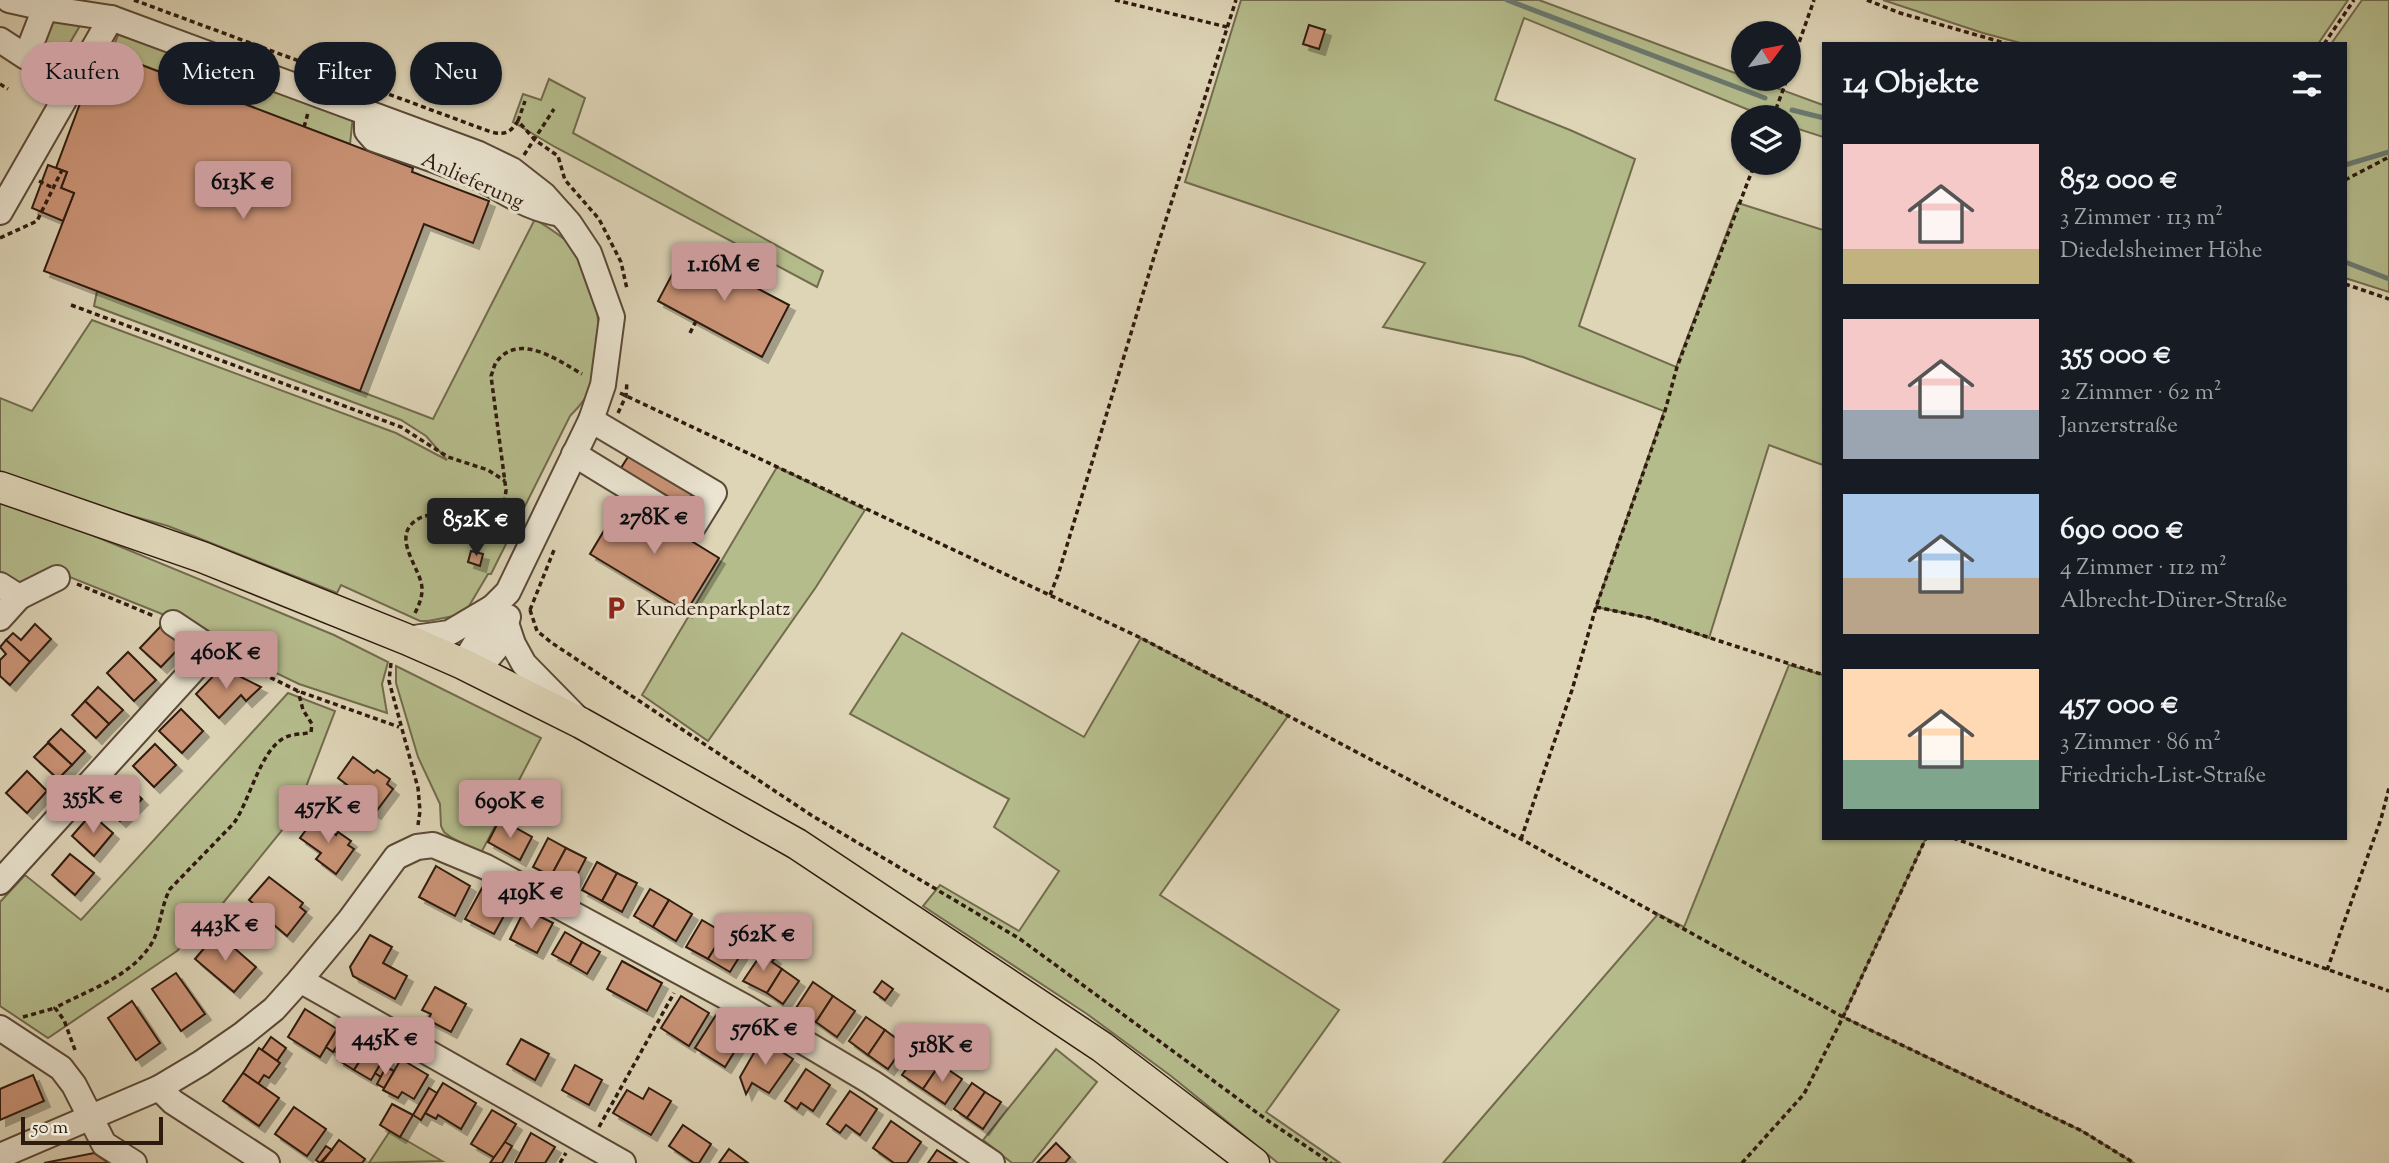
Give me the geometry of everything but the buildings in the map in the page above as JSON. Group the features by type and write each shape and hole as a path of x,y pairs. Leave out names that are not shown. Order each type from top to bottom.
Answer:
{"main road":[{"path":"0,487 202,557 406,638 581,723 797,844 1102,1047 1254,1163"}],"street":[{"path":"9,0 111,18 479,154 512,170 544,195 589,253 612,317 603,385 591,419 502,607 482,633 470,667"},
{"path":"0,40 26,57 45,8"},
{"path":"1,209 111,18"},
{"name":"Anlieferung","path":"367,112 368,131 374,138 477,177 522,203 561,214"},
{"path":"1,209 22,199 44,183 38,146"},
{"path":"574,454 694,527 714,493 591,419"},
{"path":"637,493 660,460"},
{"path":"637,493 660,460"},
{"path":"0,618 9,591 57,578"},
{"path":"406,638 449,633 502,607"},
{"path":"502,607 513,644 524,664 581,723"},
{"path":"173,623 212,649 239,662"},
{"path":"0,882 212,649"},
{"path":"0,1156 159,1088 243,1034 274,1009 300,980 406,852 433,845 486,867 686,973 871,1082 992,1163"},
{"path":"300,980 623,1163"},
{"path":"0,1028 61,1068 74,1084 104,1144 134,1163"},
{"path":"159,1088 173,1102 267,1163"}],"path":[{"path":"134,0 502,135 511,131 518,121 525,101"},
{"path":"1115,0 1227,27"},
{"path":"1050,596 1236,0"},
{"path":"1801,38 1814,0"},
{"path":"1867,0 1900,13 2001,42"},
{"path":"2325,42 2354,0"},
{"path":"0,84 8,89"},
{"path":"512,170 536,140 554,109"},
{"path":"518,121 536,140"},
{"path":"2347,179 2389,157"},
{"path":"0,238 37,220 44,183 62,170"},
{"path":"1521,839 1572,690 1596,607 1665,411 1677,367 1750,175"},
{"path":"2347,285 2389,299"},
{"path":"71,305 401,427 448,457 488,470 505,481"},
{"path":"690,333 695,321"},
{"path":"406,852 420,811 418,788 389,681 421,600 421,583 405,542 408,527 419,518 432,515 472,526 486,526 497,519 504,507 505,481 491,376 498,360 513,350 530,348 547,354 603,385"},
{"path":"626,396 1141,638 1521,839 1843,1017 2082,1132 2134,1163"},
{"path":"476,552 486,526"},
{"path":"57,578 173,623"},
{"path":"1596,607 1649,618 1822,674"},
{"path":"530,610 537,631 552,643 811,815 1020,939 1267,1120 1331,1163"},
{"path":"239,662 298,691 400,727"},
{"path":"34,1013 55,1008 108,983 153,941 164,900 170,889 234,824 243,811 266,757 274,745 295,734 311,732 312,724 303,710 298,691"},
{"path":"2327,970 2381,819 2389,788"},
{"path":"1742,1163 1804,1094 1925,840"},
{"path":"1959,840 2389,991"},
{"path":"597,1130 686,973"},
{"path":"55,1008 64,1020 76,1055"}],"green space":[{"path":"1241,0 1539,0 1731,72 1731,91 1785,91 1822,105 1822,137 1801,130 1801,105 1737,105 1524,18 1495,100 1635,159 1579,326 1676,367 1738,203 1822,230 1822,465 1769,445 1709,638 1649,618 1596,607 1664,411 1523,357 1383,327 1425,263 1185,182"},
{"path":"1883,0 2348,0 2319,42 2017,42"},
{"path":"2362,0 2389,0 2389,292 2347,279 2347,42 2332,42"},
{"path":"48,21 81,24 70,42 42,42"},
{"path":"121,29 158,43 158,71 144,66 144,42 115,42"},
{"path":"549,79 585,98 573,133 823,271 817,287 513,122 523,94 541,100"},
{"path":"280,89 294,94 294,105 324,105 353,116 350,144 247,105 280,105"},
{"path":"535,219 570,245 588,279 598,316 597,370 590,390 570,416 491,574 488,574 469,606 454,616 420,621 341,585 337,593 168,526 47,492 0,475 0,398 32,411 92,320 396,433 447,460 426,436 401,420 94,306 97,291 433,419"},
{"path":"777,467 865,510 816,587 708,741 642,695"},
{"path":"0,500 334,635 388,662 382,684 387,713 299,684 239,655 177,620 55,571 25,585 0,575"},
{"path":"902,633 1084,737 1141,638 1288,716 1160,895 1339,1010 1266,1112 1340,1163 1278,1163 1171,1076 1087,1014 923,906 940,885 1019,931 1059,871 994,827 1009,799 850,714"},
{"path":"1789,665 1822,675 1822,840 1925,840 1843,1017 2082,1131 2134,1163 1443,1163 1658,914 1684,927"},
{"path":"396,666 541,738 481,853 452,838 441,826 440,804 418,757 396,683"},
{"path":"288,693 335,711 296,813 223,903 177,951 48,1038 0,1006 0,902 25,875 81,920"},
{"path":"1056,1049 1097,1082 1032,1163 1012,1163 983,1140"},
{"path":"390,1131 442,1161 369,1163"}],"waterway":[{"path":"1507,0 1765,98"},
{"path":"1801,112 1822,118"},
{"path":"2347,164 2389,152"},
{"path":"2347,263 2389,279"}],"place":[{"name":"Kundenparkplatz","path":"616,608"}]}
